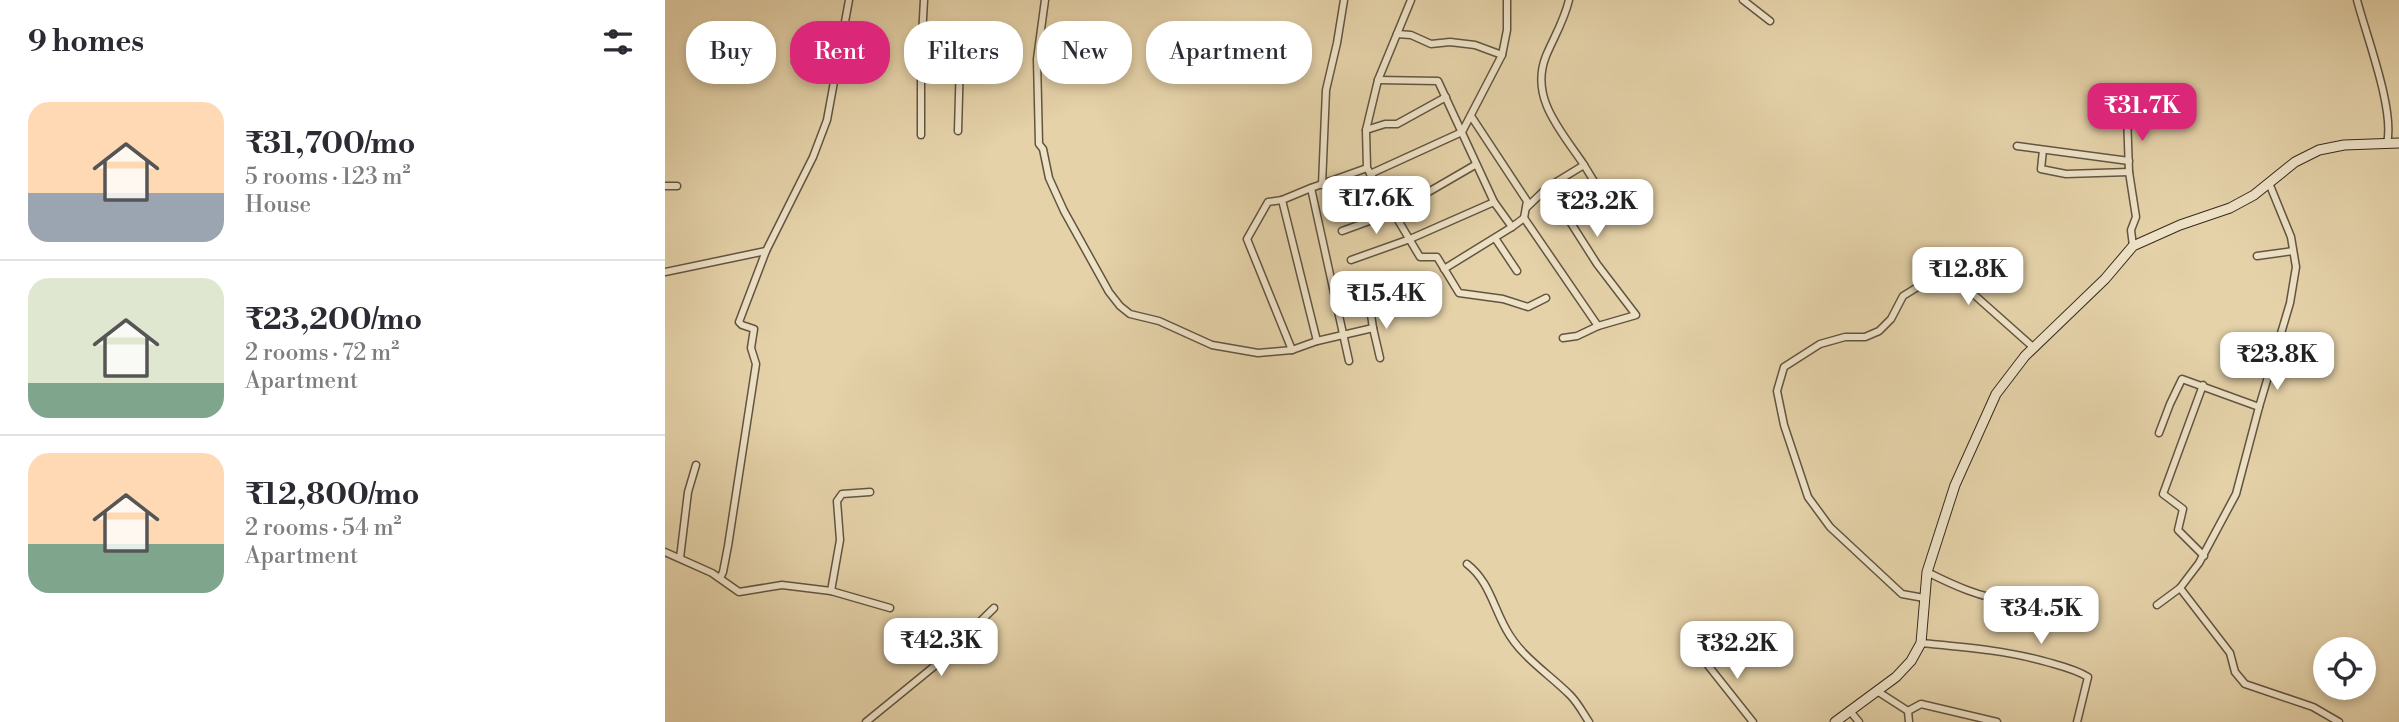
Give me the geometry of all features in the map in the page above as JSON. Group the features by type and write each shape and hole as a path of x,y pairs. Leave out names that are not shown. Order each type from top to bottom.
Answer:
{"main road":[{"path":"1835,722 1877,691 1911,661 1921,643 1927,572 1955,485 1996,394 2034,348 2105,279 2133,246 2170,228 2230,208 2254,195 2295,162 2319,150 2344,145 2399,143"}],"street":[{"path":"845,21 849,0"},
{"path":"923,21 924,0"},
{"path":"1045,0 1037,59 1039,144 1043,149 1049,178 1064,211 1109,292 1120,306 1130,314 1159,321 1212,345 1258,353 1292,350 1317,341 1373,328"},
{"path":"1322,185 1326,90 1344,0"},
{"path":"1411,0 1378,80 1366,130 1368,171 1420,257 1437,257 1459,293 1503,299 1528,307 1546,298"},
{"path":"1292,350 1247,239 1268,202 1282,200 1311,188 1368,171 1462,132 1502,55 1507,30 1507,0"},
{"path":"1569,0 1564,20 1543,65 1541,93 1546,108 1603,197"},
{"path":"1743,0 1770,21"},
{"path":"2357,0 2385,100 2389,136 2387,143"},
{"path":"1397,34 1411,35 1430,44 1450,41 1475,45 1502,55"},
{"path":"1378,80 1438,81 1475,165 1494,202 1512,227"},
{"path":"720,578 728,546 756,364 751,348 754,329 739,322 767,251 813,157 827,120 834,84"},
{"path":"921,84 921,135"},
{"path":"958,131 959,84"},
{"path":"1366,130 1385,124 1397,124 1446,97"},
{"path":"2127,114 2129,172 2136,217 2131,230 2133,246"},
{"path":"1471,116 1527,201 1524,218 1598,326"},
{"path":"2017,146 2129,161"},
{"path":"2043,150 2041,169 2066,174 2129,172"},
{"path":"1342,231 1394,212 1475,165"},
{"path":"1525,209 1548,187 1584,165"},
{"path":"2157,605 2180,587 2204,555 2236,494 2294,287 2296,267 2291,237 2269,183"},
{"path":"665,186 677,187"},
{"path":"1548,187 1597,264 1636,315 1598,326 1577,336 1563,338"},
{"path":"1311,188 1349,361"},
{"path":"1282,200 1317,341"},
{"path":"1351,260 1410,239 1494,202"},
{"path":"1444,269 1524,218"},
{"path":"1495,238 1517,271"},
{"path":"665,272 767,251"},
{"path":"2257,256 2293,251"},
{"path":"1926,255 1937,275 1962,284 2034,348"},
{"path":"1924,598 1902,594 1831,527 1808,497 1784,425 1777,391 1784,367 1820,344 1845,337 1865,337 1879,331 1891,319 1903,296 1937,275"},
{"path":"1367,288 1380,358"},
{"path":"2159,433 2169,404 2182,379 2259,407"},
{"path":"2203,385 2164,494 2183,509 2178,530 2204,555"},
{"path":"680,558 688,492 696,465"},
{"path":"831,591 840,540 837,501 842,494 870,492"},
{"path":"665,552 720,578 739,592 782,585 831,591 890,608"},
{"path":"1467,564 1478,572 1485,583 1506,629 1520,651 1572,696 1589,722"},
{"path":"1927,572 1955,586 1997,600 2011,601"},
{"path":"2180,587 2230,653 2235,671 2245,684 2312,708 2339,722"},
{"path":"866,722 937,664 995,608"},
{"path":"1921,643 1983,649 2078,670 2088,677 2077,722"},
{"path":"1699,654 1753,722"},
{"path":"1877,691 1907,711 1909,722"},
{"path":"1907,711 1921,704 1997,722"},
{"path":"1850,711 1859,722"}]}
